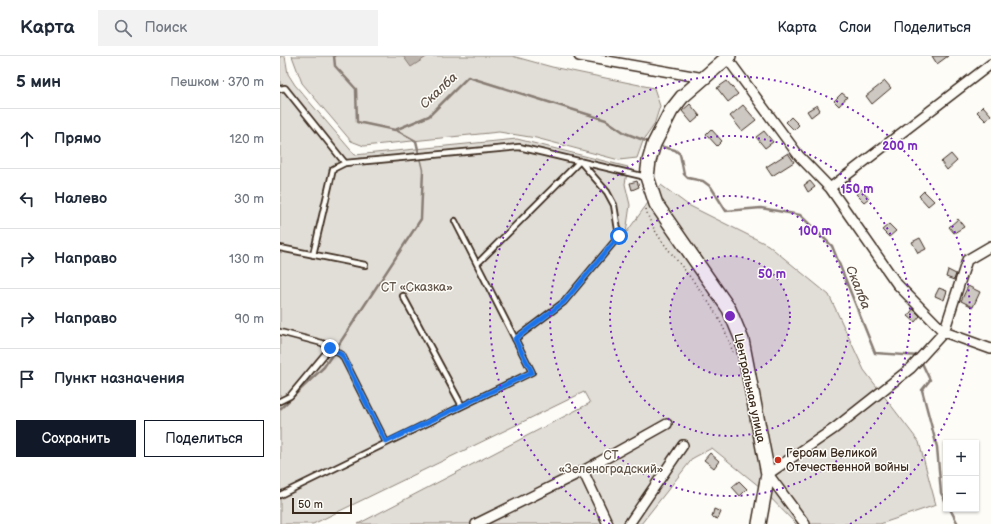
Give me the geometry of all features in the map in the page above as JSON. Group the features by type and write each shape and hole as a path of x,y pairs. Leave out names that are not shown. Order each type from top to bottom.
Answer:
{"street":[{"path":"579,56 704,78"},
{"path":"647,177 649,161 654,144 671,111 682,97 728,57 799,156 830,188 897,284 944,332 991,349"},
{"path":"830,188 991,64"},
{"name":"Центральная улица","path":"647,177 650,204 729,309 742,340 768,474 759,524"},
{"path":"805,524 768,474 835,428 910,368 926,352 944,332 967,260 991,246"},
{"path":"476,524 583,471 667,424"},
{"path":"629,524 683,445"},
{"path":"583,471 608,524"}],"lane":[{"path":"280,89 285,88 345,162"},
{"path":"313,255 332,169 345,162 519,147 647,177"},
{"path":"477,264 580,161"},
{"path":"515,339 564,302 619,236 614,205 607,192 580,161"},
{"path":"280,495 532,372 455,221"},
{"path":"280,248 365,265"},
{"path":"403,296 462,406"},
{"path":"280,332 322,343 342,355 386,442"},
{"path":"280,401 290,396 330,348"}],"path":[{"path":"650,204 648,216 657,235 707,299 722,322 734,356"}],"green space":[{"path":"280,56 285,56 288,74 295,85 355,155 517,139 628,167 625,184 630,205 626,233 661,185 688,205 768,245 829,295 864,370 919,442 936,505 880,524 796,524 760,487 712,448 693,458 641,524 358,524 590,403 584,392 313,524 280,524"},
{"path":"292,56 512,56 552,67 654,88 660,106 654,125 643,141 637,158 619,160 536,138 499,132 364,146 351,141 302,83"}],"shaded area":[{"path":"403,56 428,56 411,67"}],"building":[{"path":"932,56 948,56 937,64"},
{"path":"727,81 738,94 728,102 717,88"},
{"path":"885,81 891,88 872,104 866,96"},
{"path":"842,93 847,97 839,106 834,101"},
{"path":"690,104 700,116 692,123 682,111"},
{"path":"743,105 756,120 742,131 730,116"},
{"path":"817,105 820,110 811,117 807,111"},
{"path":"983,106 991,115 986,121 977,112"},
{"path":"791,117 799,125 794,130 786,122"},
{"path":"711,129 722,141 717,146 706,134"},
{"path":"764,131 773,142 765,148 756,137"},
{"path":"788,153 794,162 772,176 766,167"},
{"path":"951,154 957,161 947,170 941,162"},
{"path":"637,181 639,187 632,190 630,183"},
{"path":"810,181 815,187 808,192 804,185"},
{"path":"861,189 869,198 864,202 856,194"},
{"path":"924,191 934,201 928,206 919,196"},
{"path":"958,219 964,227 954,233 949,227"},
{"path":"889,224 896,231 889,237 882,230"},
{"path":"920,238 926,249 918,253 912,242"},
{"path":"948,270 956,274 954,280 946,277"},
{"path":"968,286 980,292 973,307 961,301"},
{"path":"939,288 947,291 944,300 935,296"},
{"path":"913,309 920,316 915,322 908,316"},
{"path":"710,453 719,461 714,468 704,460"},
{"path":"739,481 747,489 740,496 732,487"},
{"path":"714,509 721,512 718,519 712,517"}],"waterway":[{"name":"Скалба","path":"334,56 335,66 356,89 357,122 395,130 429,116 468,77 606,120 625,133 646,141"},
{"path":"280,409 324,367 421,219 423,170 416,141 396,130"},
{"name":"Скалба","path":"663,147 675,150 680,154 684,174 688,178 703,181 711,187 726,211 761,208 800,215 832,246 875,353 919,356"},
{"name":"Скалба","path":"921,361 930,380 922,390 937,447 941,493 943,497"},
{"name":"Скалба","path":"952,512 958,524"}],"place":[{"name":"Героям Великой Отечественной войны","path":"778,460"}],"route":[{"path":"330,348 342,355 386,442 532,372 515,339 564,302 619,236"}],"park label":[{"name":"СТ «Сказка»","path":"417,287"},
{"name":"СТ «Зеленоградский»","path":"611,462"}]}
